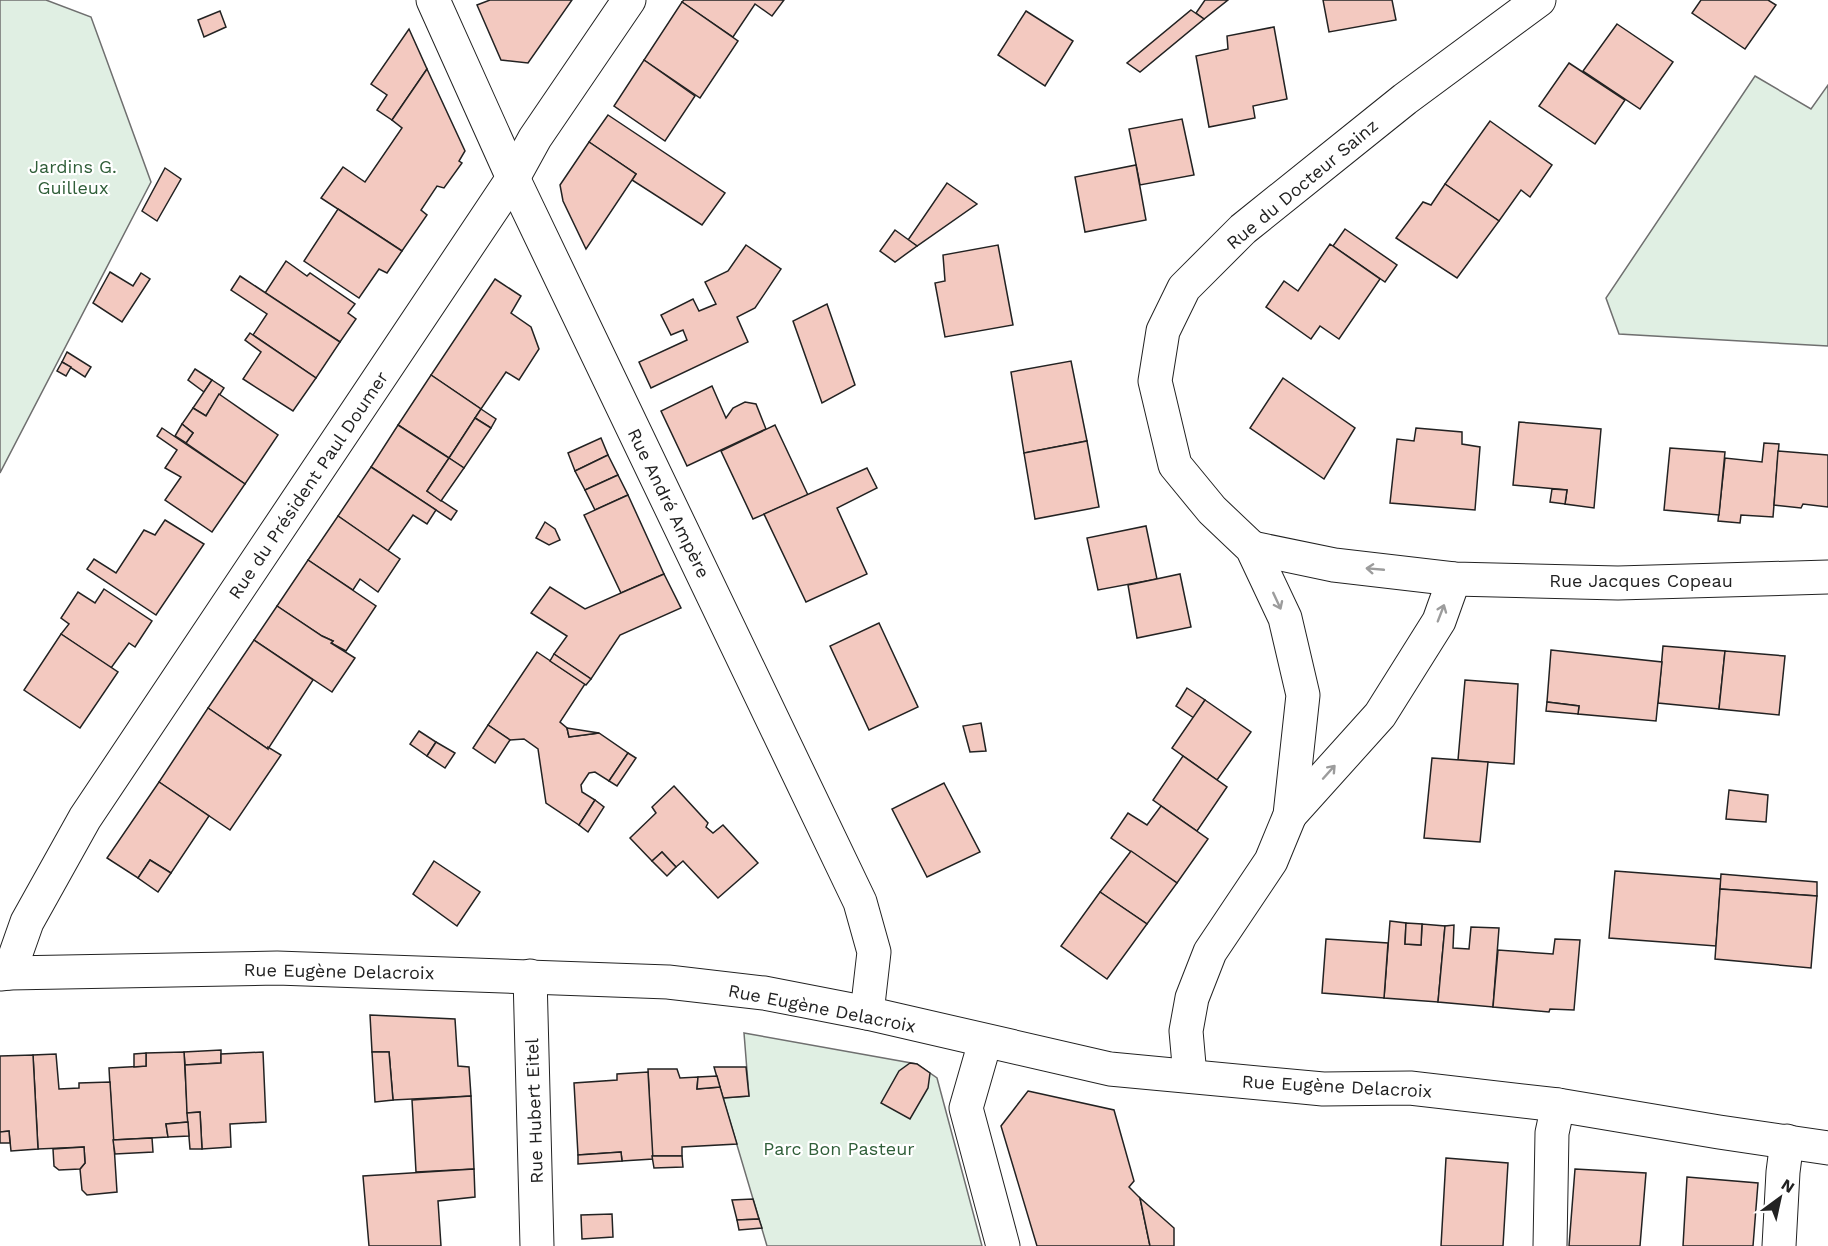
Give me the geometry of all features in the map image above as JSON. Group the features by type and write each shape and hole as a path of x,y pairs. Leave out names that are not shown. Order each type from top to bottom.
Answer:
{"street":[{"name":"Rue André Ampère","path":"433,0 513,177 860,902 874,952 867,1014"},
{"name":"Rue du Président Paul Doumer","path":"4,974 27,922 85,818 513,177 535,138 629,0"},
{"name":"Rue du Docteur Sainz","path":"1190,1076 1186,1031 1192,998 1210,952 1271,861 1290,815 1304,695 1286,618 1252,548 1212,510 1175,465 1155,381 1163,331 1184,288 1243,229 1406,99 1539,0"},
{"name":"Rue Jacques Copeau","path":"1252,548 1334,565 1454,579 1618,583 1828,577"},
{"path":"1290,815 1380,715 1439,621 1454,579"},
{"name":"Rue Eugène Delacroix","path":"4,974 278,968 668,982 753,992 867,1014 1110,1069 1323,1089 1410,1088 1558,1105 1828,1148"},
{"name":"Rue Hubert Eitel","path":"530,976 537,1246"},
{"path":"985,1042 966,1108 1003,1246"},
{"path":"1550,1246 1552,1133 1558,1105"},
{"path":"1779,1246 1787,1141"}],"green space":[{"name":"Jardins G. Guilleux","path":"0,0 46,0 91,17 151,182 0,473"},
{"path":"1755,76 1811,109 1828,85 1828,346 1619,334 1606,298"},
{"name":"Parc Bon Pasteur","path":"744,1033 917,1064 937,1078 982,1246 767,1246 723,1098 749,1096"}],"building":[{"path":"490,0 572,0 528,63 501,60 477,5"},
{"path":"684,0 784,0 772,16 755,4 733,37 682,2"},
{"path":"1205,0 1228,0 1204,19 1196,13"},
{"path":"1323,0 1392,0 1396,20 1329,32"},
{"path":"1701,0 1768,0 1776,5 1745,49 1692,13"},
{"path":"682,2 738,41 700,98 644,60"},
{"path":"1191,10 1204,19 1140,72 1127,63"},
{"path":"220,11 226,27 204,37 198,20"},
{"path":"1026,11 1073,41 1045,86 998,55"},
{"path":"1617,24 1673,62 1640,109 1583,71"},
{"path":"1274,27 1287,99 1253,106 1255,118 1209,127 1196,56 1228,49 1227,36"},
{"path":"409,29 427,69 392,120 377,110 387,95 371,84"},
{"path":"644,60 695,96 665,141 614,106"},
{"path":"1569,63 1625,100 1595,144 1539,106"},
{"path":"427,69 465,151 459,161 462,163 444,188 437,186 421,210 427,215 402,251 321,198 343,167 365,182 402,128 392,120"},
{"path":"608,115 725,193 702,225 632,180 636,174 589,142"},
{"path":"1182,119 1194,175 1140,185 1129,129"},
{"path":"1490,121 1552,165 1530,197 1521,190 1499,221 1445,184"},
{"path":"589,142 636,174 586,249 563,201 560,185"},
{"path":"1136,165 1146,220 1085,232 1075,177"},
{"path":"165,168 181,179 157,221 142,211"},
{"path":"947,183 977,204 917,246 908,240"},
{"path":"1445,184 1499,221 1457,278 1396,238 1423,202 1431,205"},
{"path":"338,209 402,251 387,273 379,269 359,298 304,261"},
{"path":"1345,229 1397,265 1385,282 1333,246"},
{"path":"895,230 917,246 895,262 880,251"},
{"path":"1330,244 1380,279 1339,339 1320,326 1311,339 1266,307 1284,281 1298,291"},
{"path":"746,245 781,269 755,308 737,317 748,342 651,388 639,362 687,340 683,330 671,335 661,315 693,299 699,311 716,304 705,282 728,271"},
{"path":"998,245 1013,325 945,337 935,283 945,281 943,255"},
{"path":"286,261 307,276 310,273 355,304 348,313 356,319 340,342 265,293"},
{"path":"110,272 133,286 141,273 150,279 122,322 93,303"},
{"path":"240,276 340,342 316,378 253,335 267,314 231,290"},
{"path":"495,279 521,296 511,313 531,327 539,349 519,380 506,372 481,409 431,375"},
{"path":"827,304 855,385 822,403 793,321"},
{"path":"250,333 316,378 293,411 243,379 261,352 245,340"},
{"path":"67,352 91,367 85,377 62,362"},
{"path":"1071,361 1087,441 1024,453 1011,372"},
{"path":"62,362 71,367 66,376 57,371"},
{"path":"195,369 212,380 204,392 188,380"},
{"path":"431,375 481,409 449,458 398,425"},
{"path":"1283,378 1355,428 1324,479 1250,428"},
{"path":"212,380 224,388 206,416 193,408"},
{"path":"712,386 726,418 733,408 745,402 756,404 766,429 687,466 661,411"},
{"path":"219,394 278,435 245,484 186,443 193,433 182,424 193,408 206,416"},
{"path":"481,409 496,419 491,428 475,418"},
{"path":"475,418 491,428 464,468 449,458"},
{"path":"1519,422 1601,429 1594,508 1565,504 1567,490 1513,485"},
{"path":"182,424 193,433 186,443 175,436"},
{"path":"398,425 449,458 427,491 457,511 451,520 371,467"},
{"path":"775,425 808,495 753,519 721,451"},
{"path":"162,428 245,484 212,532 165,500 181,477 165,468 177,450 157,436"},
{"path":"1416,428 1462,432 1462,444 1480,447 1475,510 1390,503 1397,439 1414,441"},
{"path":"601,438 608,455 575,471 568,453"},
{"path":"1087,441 1099,507 1035,519 1024,453"},
{"path":"1764,443 1779,444 1773,517 1741,515 1740,523 1718,521 1725,458 1762,462"},
{"path":"1670,448 1725,452 1719,515 1664,510"},
{"path":"1778,451 1828,455 1828,507 1803,504 1801,508 1774,505"},
{"path":"608,455 618,475 585,490 575,471"},
{"path":"449,458 464,468 441,501 427,491"},
{"path":"371,467 436,510 427,524 413,515 388,551 338,516"},
{"path":"867,468 877,488 837,508 867,574 806,602 764,514"},
{"path":"618,475 628,495 595,510 585,490"},
{"path":"1552,489 1567,490 1565,504 1550,502"},
{"path":"628,495 664,574 621,593 584,515"},
{"path":"338,516 400,559 378,592 360,579 353,590 308,560"},
{"path":"165,520 204,544 156,615 87,569 94,559 116,573 144,530 155,535"},
{"path":"545,522 555,529 560,540 549,545 536,538"},
{"path":"1146,526 1157,579 1098,590 1087,538"},
{"path":"308,560 376,606 346,651 277,606"},
{"path":"664,574 681,608 620,635 591,679 554,654 567,636 531,613 550,587 585,609"},
{"path":"1180,574 1191,627 1137,638 1128,585"},
{"path":"104,589 152,621 135,647 129,643 111,668 61,634 69,624 61,618 78,592 95,603"},
{"path":"277,606 333,641 331,643 355,658 332,692 254,640"},
{"path":"879,623 918,707 869,730 830,646"},
{"path":"61,634 118,672 80,728 24,690"},
{"path":"254,640 313,680 268,749 208,708"},
{"path":"1663,646 1725,651 1719,709 1658,703"},
{"path":"1551,650 1662,662 1656,721 1578,714 1579,706 1547,702"},
{"path":"1725,651 1785,656 1779,715 1719,709"},
{"path":"537,652 585,684 560,722 567,728 569,737 599,733 628,753 609,781 595,772 589,773 581,785 582,792 595,800 579,825 546,803 538,749 524,739 510,740 488,725"},
{"path":"554,654 591,679 586,685 550,661"},
{"path":"1465,680 1518,684 1514,764 1458,760"},
{"path":"1187,688 1205,700 1194,718 1176,706"},
{"path":"1205,700 1251,732 1217,780 1172,748"},
{"path":"1547,702 1579,706 1578,714 1546,711"},
{"path":"208,708 268,749 268,747 281,755 230,830 159,782"},
{"path":"981,723 986,751 970,752 963,726"},
{"path":"488,725 510,740 495,763 473,748"},
{"path":"567,728 599,733 569,737"},
{"path":"419,731 436,742 427,756 410,744"},
{"path":"436,742 455,753 445,768 427,756"},
{"path":"628,753 636,758 617,786 609,781"},
{"path":"1183,756 1227,787 1197,831 1153,800"},
{"path":"1432,758 1488,762 1480,842 1424,838"},
{"path":"159,782 209,816 171,873 150,860 138,878 107,858"},
{"path":"944,783 980,852 927,877 892,809"},
{"path":"674,786 708,823 706,827 713,833 723,825 758,863 718,898 683,861 676,867 662,852 652,861 630,838 656,813 652,807"},
{"path":"1729,790 1768,795 1766,822 1726,819"},
{"path":"595,800 604,807 588,832 579,825"},
{"path":"1161,806 1208,839 1177,883 1111,838 1128,813 1147,825"},
{"path":"1131,851 1177,883 1147,924 1100,892"},
{"path":"662,852 676,867 667,876 652,861"},
{"path":"150,860 171,873 158,892 138,878"},
{"path":"434,861 480,892 457,926 413,894"},
{"path":"1615,871 1721,879 1716,946 1609,938"},
{"path":"1721,874 1817,882 1817,896 1720,889"},
{"path":"1720,889 1817,896 1811,968 1715,959"},
{"path":"1100,892 1147,924 1107,979 1061,946"},
{"path":"1390,921 1406,923 1405,944 1421,945 1422,924 1445,926 1438,1002 1384,998"},
{"path":"1406,923 1422,924 1421,945 1405,944"},
{"path":"1454,925 1453,948 1469,949 1471,927 1499,928 1493,1007 1438,1002 1445,926"},
{"path":"1326,939 1388,943 1384,998 1322,993"},
{"path":"1555,939 1580,940 1574,1010 1550,1009 1549,1012 1493,1007 1498,950 1553,954"},
{"path":"370,1015 455,1019 458,1066 469,1067 471,1096 393,1100 389,1052 372,1052"},
{"path":"221,1050 221,1063 185,1065 184,1052"},
{"path":"184,1052 188,1122 166,1124 168,1137 113,1140 109,1068 146,1066 146,1053"},
{"path":"263,1052 266,1122 230,1124 231,1147 202,1149 200,1112 187,1113 185,1065 221,1063 221,1054"},
{"path":"372,1052 389,1052 393,1100 375,1102"},
{"path":"146,1053 146,1066 134,1067 134,1054"},
{"path":"56,1054 59,1089 79,1088 79,1083 110,1082 117,1192 87,1195 82,1190 80,1169 85,1163 84,1147 38,1149 33,1055"},
{"path":"33,1055 38,1149 11,1151 9,1131 0,1132 0,1056"},
{"path":"910,1063 917,1064 930,1073 928,1088 910,1119 881,1103 899,1071"},
{"path":"714,1067 746,1067 749,1096 723,1098"},
{"path":"648,1069 677,1069 680,1078 698,1077 697,1089 720,1087 737,1144 682,1147 682,1156 652,1156"},
{"path":"648,1072 653,1159 622,1161 621,1152 578,1155 574,1083 617,1080 617,1074"},
{"path":"717,1076 720,1087 697,1089 698,1077"},
{"path":"1028,1091 1114,1110 1134,1181 1129,1187 1140,1198 1150,1246 1037,1246 1001,1126"},
{"path":"471,1096 474,1169 416,1172 412,1100"},
{"path":"200,1112 202,1149 190,1149 187,1113"},
{"path":"188,1122 189,1136 168,1137 166,1124"},
{"path":"9,1131 10,1143 0,1143 0,1132"},
{"path":"152,1138 153,1152 115,1154 113,1140"},
{"path":"84,1147 85,1163 80,1169 59,1170 54,1166 53,1149"},
{"path":"621,1152 622,1161 578,1164 578,1155"},
{"path":"652,1156 682,1156 683,1167 654,1168"},
{"path":"1446,1158 1508,1163 1503,1246 1441,1246"},
{"path":"474,1169 475,1197 438,1201 441,1246 369,1246 363,1176"},
{"path":"1575,1169 1646,1173 1640,1246 1569,1246"},
{"path":"1687,1177 1758,1183 1753,1246 1683,1246"},
{"path":"1140,1198 1174,1228 1174,1246 1150,1246"},
{"path":"753,1199 759,1219 737,1220 732,1200"},
{"path":"612,1214 613,1237 582,1239 581,1215"},
{"path":"759,1219 762,1228 739,1230 737,1220"}]}
